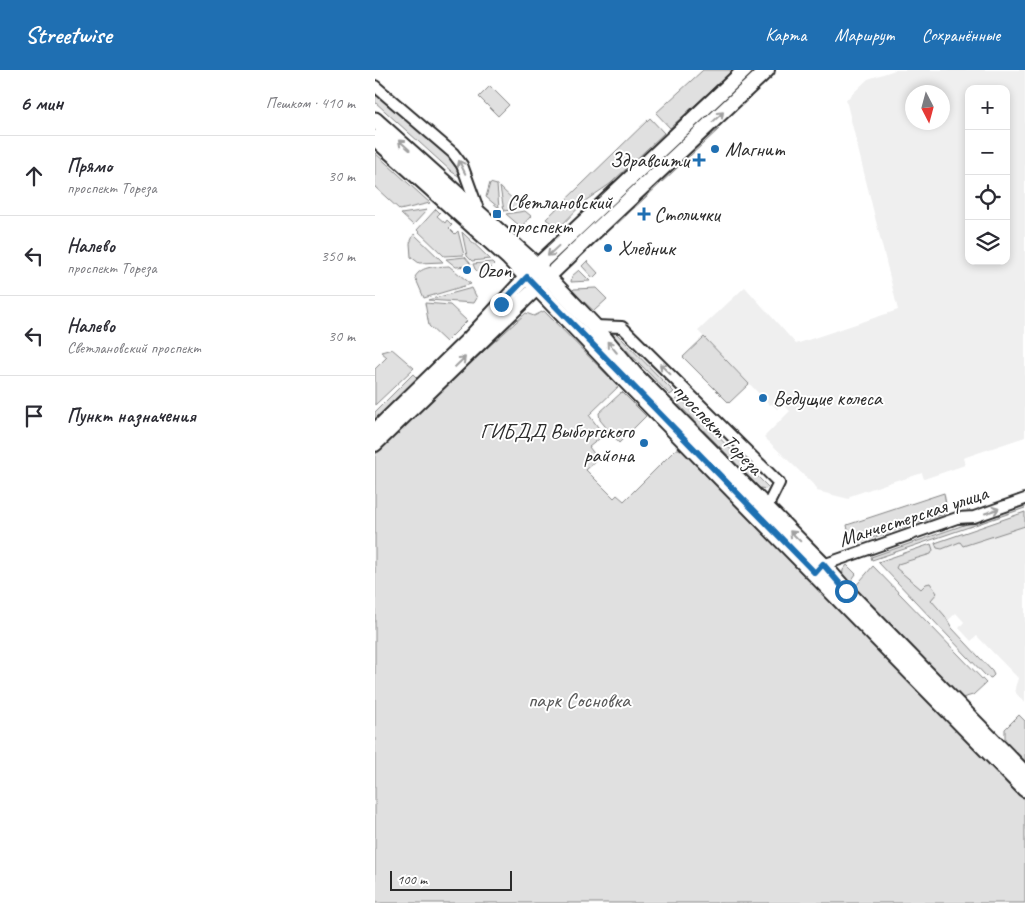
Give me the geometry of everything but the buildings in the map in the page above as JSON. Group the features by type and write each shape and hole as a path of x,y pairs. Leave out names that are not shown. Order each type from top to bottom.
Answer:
{"main road":[{"path":"375,444 532,283 537,266 745,70"},
{"path":"375,431 469,339 532,283 549,277 767,70"},
{"name":"проспект Тореза","path":"375,120 549,277 594,326 635,375 766,508 819,569 846,591 1025,774"},
{"name":"проспект Тореза","path":"375,138 509,258 819,569 1025,789"}],"street":[{"path":"375,86 453,153 462,165 479,213"},
{"path":"594,326 622,327 779,483 766,508"},
{"name":"Манчестерская улица","path":"819,569 957,518 974,517 1025,499"}],"shaded area":[{"path":"895,70 1025,70 1025,437 963,458 965,465 924,479 922,473 900,479 850,496 849,499 817,491 817,488 764,437 790,411 783,404 777,409 772,404 770,405 698,331 745,287 796,344 898,310 846,100 868,79"},
{"path":"1025,512 1025,704 1016,693 1015,688 1018,678 977,636 971,641 959,628 964,622 956,613 941,627 878,562"}],"green space":[{"path":"703,70 733,70 670,128 656,113"},
{"path":"490,86 509,105 498,116 479,97"},
{"path":"375,89 449,157 462,178 452,172 375,102"},
{"path":"650,118 664,133 610,184 585,201 558,229 546,219"},
{"path":"719,129 617,224 627,209 699,142"},
{"path":"375,153 430,203 400,210 375,187"},
{"path":"490,183 497,185 499,208 486,197"},
{"path":"500,187 522,208 504,211"},
{"path":"436,209 440,213 437,216 445,223 447,220 452,225 449,228 455,234 458,231 464,255 444,256 417,230"},
{"path":"427,210 413,225 401,214"},
{"path":"525,211 531,216 521,227 506,214"},
{"path":"462,232 490,259 472,261 467,256"},
{"path":"414,234 443,262 419,263 411,257 410,243"},
{"path":"465,257 470,263 471,269 468,266 456,267 446,259"},
{"path":"587,261 598,273 593,278 582,266"},
{"path":"492,262 494,264 482,276 473,264"},
{"path":"449,266 471,284 424,298 415,277 418,273 430,267"},
{"path":"579,270 590,281 571,282 572,276"},
{"path":"472,288 477,298 474,303 428,300"},
{"path":"596,288 607,299 594,311 572,291 574,289"},
{"path":"425,303 450,305 467,321 446,342 429,326"},
{"name":"парк Сосновка","path":"544,311 616,384 620,385 589,415 604,435 589,447 598,459 586,470 614,498 617,495 624,501 676,449 686,449 1025,797 1025,903 375,903 375,455 443,388 526,313 534,316"},
{"path":"615,332 674,392 670,395 613,336"},
{"path":"704,337 749,384 729,403 683,357"},
{"path":"392,349 414,368 375,405 375,369 387,357 381,352"},
{"path":"413,374 417,378 375,421 375,412"},
{"path":"622,392 646,416 619,443 600,420 599,413"},
{"path":"679,397 768,487 766,489 760,488 675,401"},
{"path":"944,493 946,504 944,514 857,543 848,530 847,525"},
{"path":"1025,504 1025,508 872,560 871,557"},
{"path":"1025,512 1025,526 963,546 960,542 942,549 937,548 935,543"},
{"path":"931,544 933,550 931,554 898,564 896,568 921,589 930,583 937,593 931,600 945,616 952,628 992,671 994,675 991,678 986,676 878,562"},
{"path":"847,565 856,574 848,585 842,578 843,570"},
{"path":"873,566 986,683 973,695 962,698 854,588"},
{"path":"1019,715 1025,721 1025,763 1005,742 1005,729"}],"place":[{"name":"Магнит","path":"715,149"},
{"name":"Здравсити","path":"699,160"},
{"name":"Светлановский проспект","path":"497,214"},
{"name":"Столички","path":"644,214"},
{"name":"Хлебник","path":"608,248"},
{"name":"Ozon","path":"467,270"},
{"name":"Ведущие колеса","path":"763,398"},
{"name":"ГИБДД Выборгского района","path":"644,443"}],"route":[{"path":"501,304 527,277 627,382 815,573 823,564 846,591"}]}
